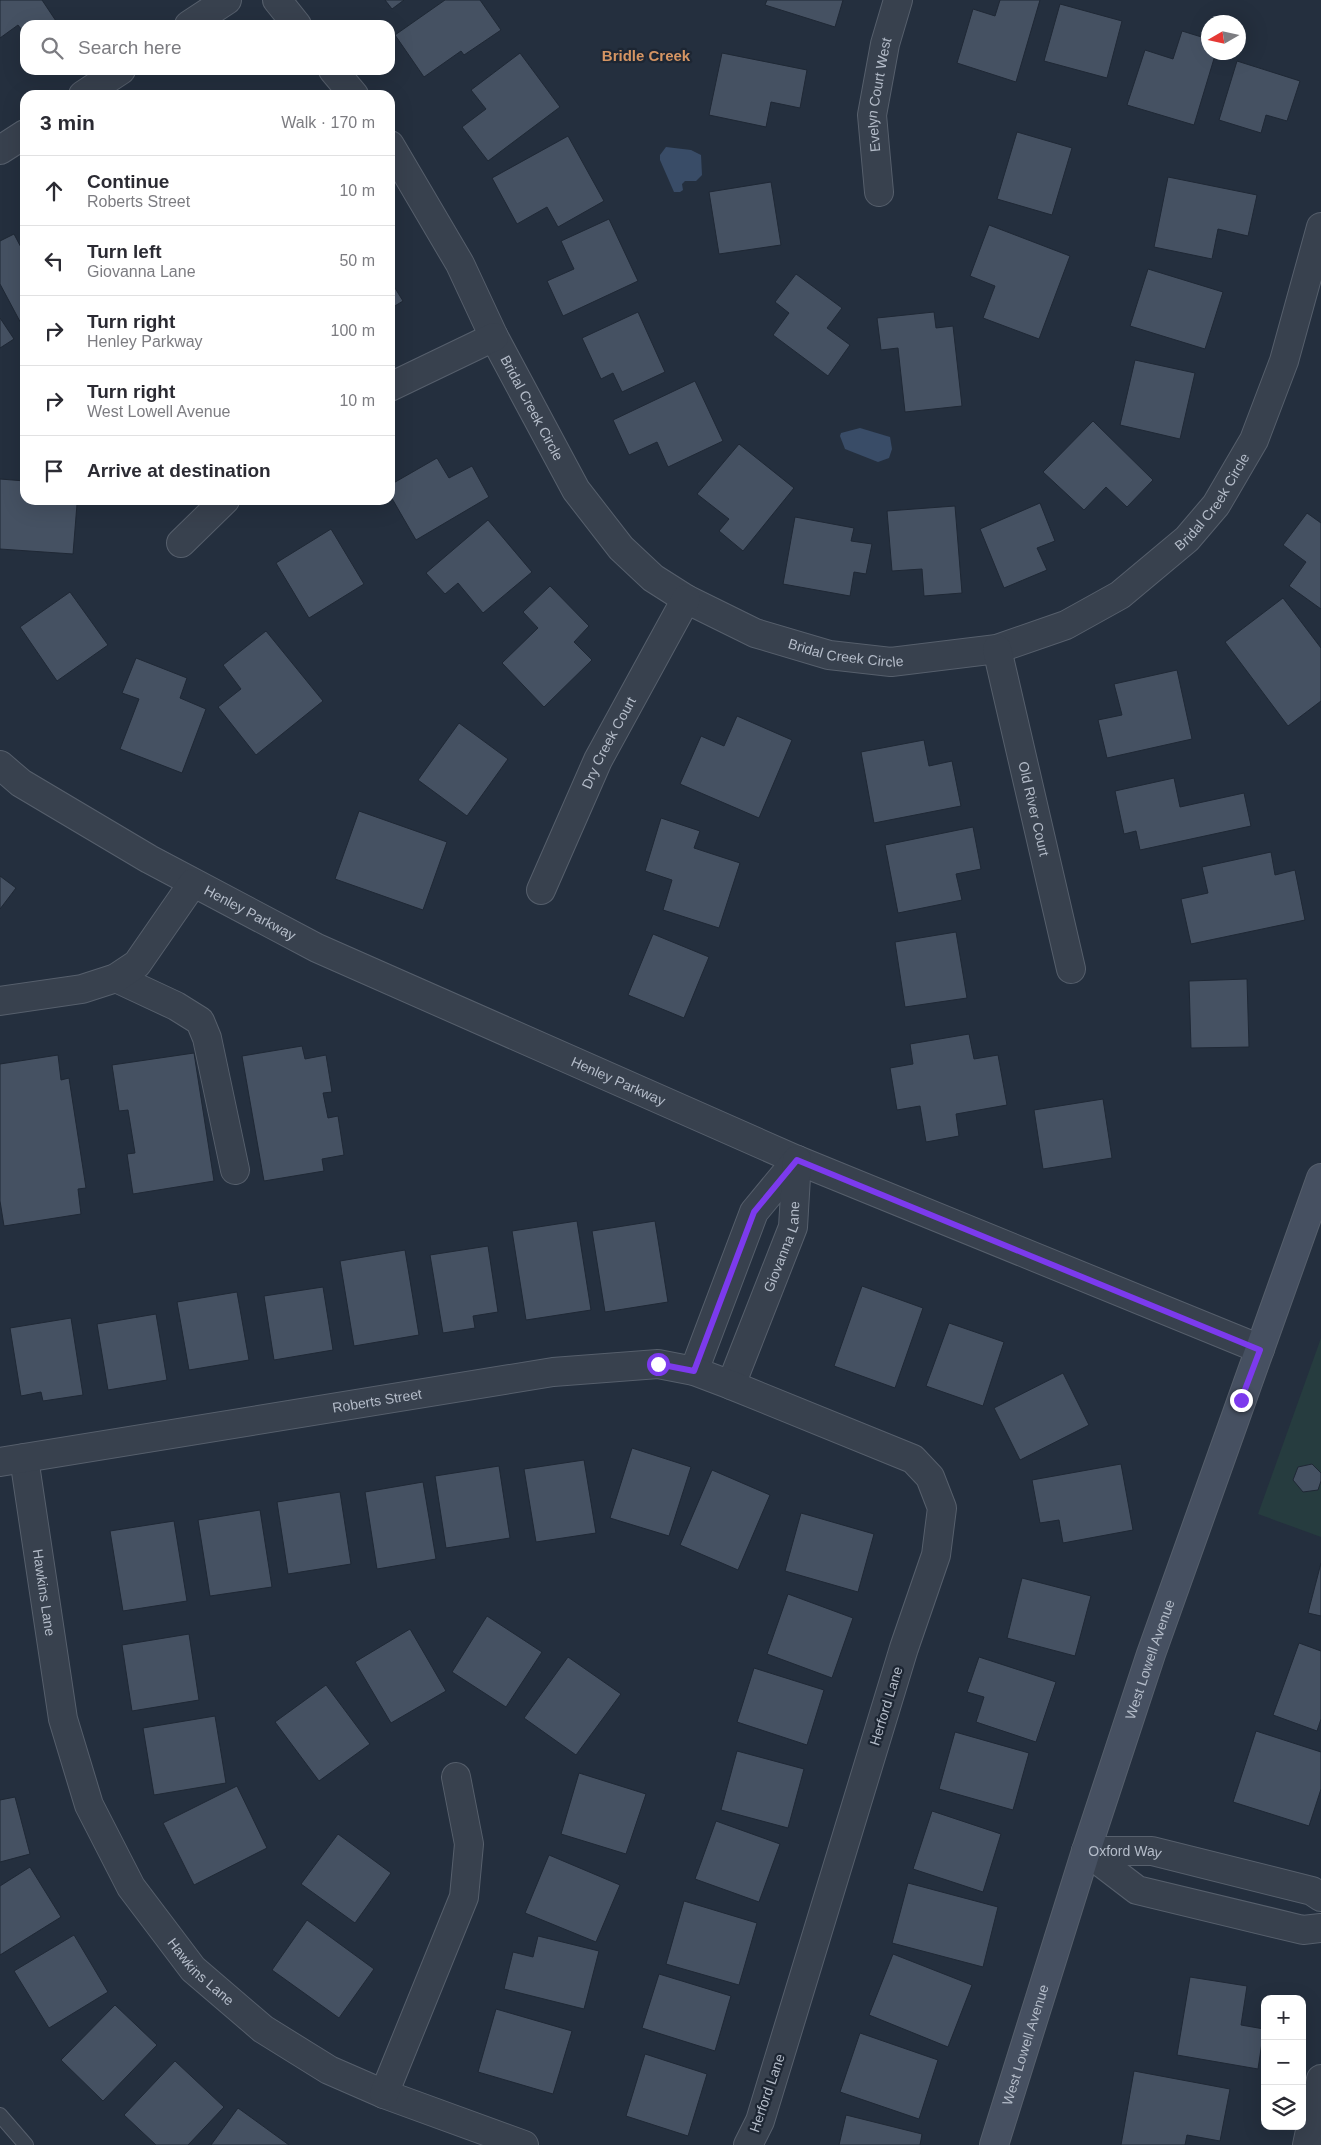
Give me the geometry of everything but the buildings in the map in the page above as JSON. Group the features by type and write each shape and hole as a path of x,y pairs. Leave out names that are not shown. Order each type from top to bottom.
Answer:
{"street":[{"path":"197,20 227,0"},
{"path":"277,0 293,20"},
{"name":"Evelyn Court West","path":"879,192 872,115 885,44 898,0"},
{"path":"91,90 113,75"},
{"path":"337,75 350,90"},
{"path":"0,150 20,137"},
{"name":"Bridal Creek Circle","path":"395,154 460,264 494,337 576,490 621,548 653,578 686,599 755,634 828,655 891,662 998,649 1066,624 1120,595 1187,538 1216,504 1254,440 1284,361 1321,227"},
{"path":"395,385 494,337"},
{"path":"180,543 220,505"},
{"name":"Dry Creek Court","path":"541,890 598,760 686,599"},
{"name":"Old River Court","path":"998,649 1071,969"},
{"name":"Henley Parkway","path":"0,765 21,783 149,859 317,948 797,1160 1260,1350"},
{"path":"0,1001 82,989 116,978 137,964 193,883"},
{"path":"116,978 176,1006 200,1021 207,1038 235,1170"},
{"name":"Giovanna Lane","path":"694,1371 754,1212 797,1160"},
{"name":"Giovanna Lane","path":"732,1384 793,1227 797,1160"},
{"name":"West Lowell Avenue","path":"994,2145 1086,1851 1151,1654 1321,1178"},
{"name":"Roberts Street","path":"12,1460 553,1372 658,1364 694,1371 732,1384"},
{"name":"Herford Lane","path":"732,1384 913,1459 930,1477 942,1508 936,1555 904,1648 760,2121 748,2145"},
{"name":"Hawkins Lane","path":"12,1460 63,1719 89,1805 131,1886 192,1968 263,2029 329,2070 384,2094"},
{"path":"456,1777 469,1844 464,1897 384,2094 524,2145"},
{"name":"Oxford Way","path":"1086,1851 1152,1851 1312,1891 1321,1897"},
{"name":"Oxford Way","path":"1086,1851 1137,1890 1303,1930 1321,1928"},
{"path":"1307,2145 1321,2079"}],"lane":[{"path":"0,2115 26,2145"}],"green space":[{"path":"1321,1338 1321,1537 1258,1514"}],"water":[{"path":"666,147 691,150 701,155 702,175 696,181 685,181 682,184 683,190 680,192 674,192 660,160 660,155"},
{"path":"860,428 890,437 892,449 889,458 878,462 845,449 840,436 841,433"}],"district":[{"name":"Bridle Creek","path":"646,56"}],"route":[{"path":"658,1364 694,1371 754,1212 797,1160 1260,1350 1241,1400"}]}
